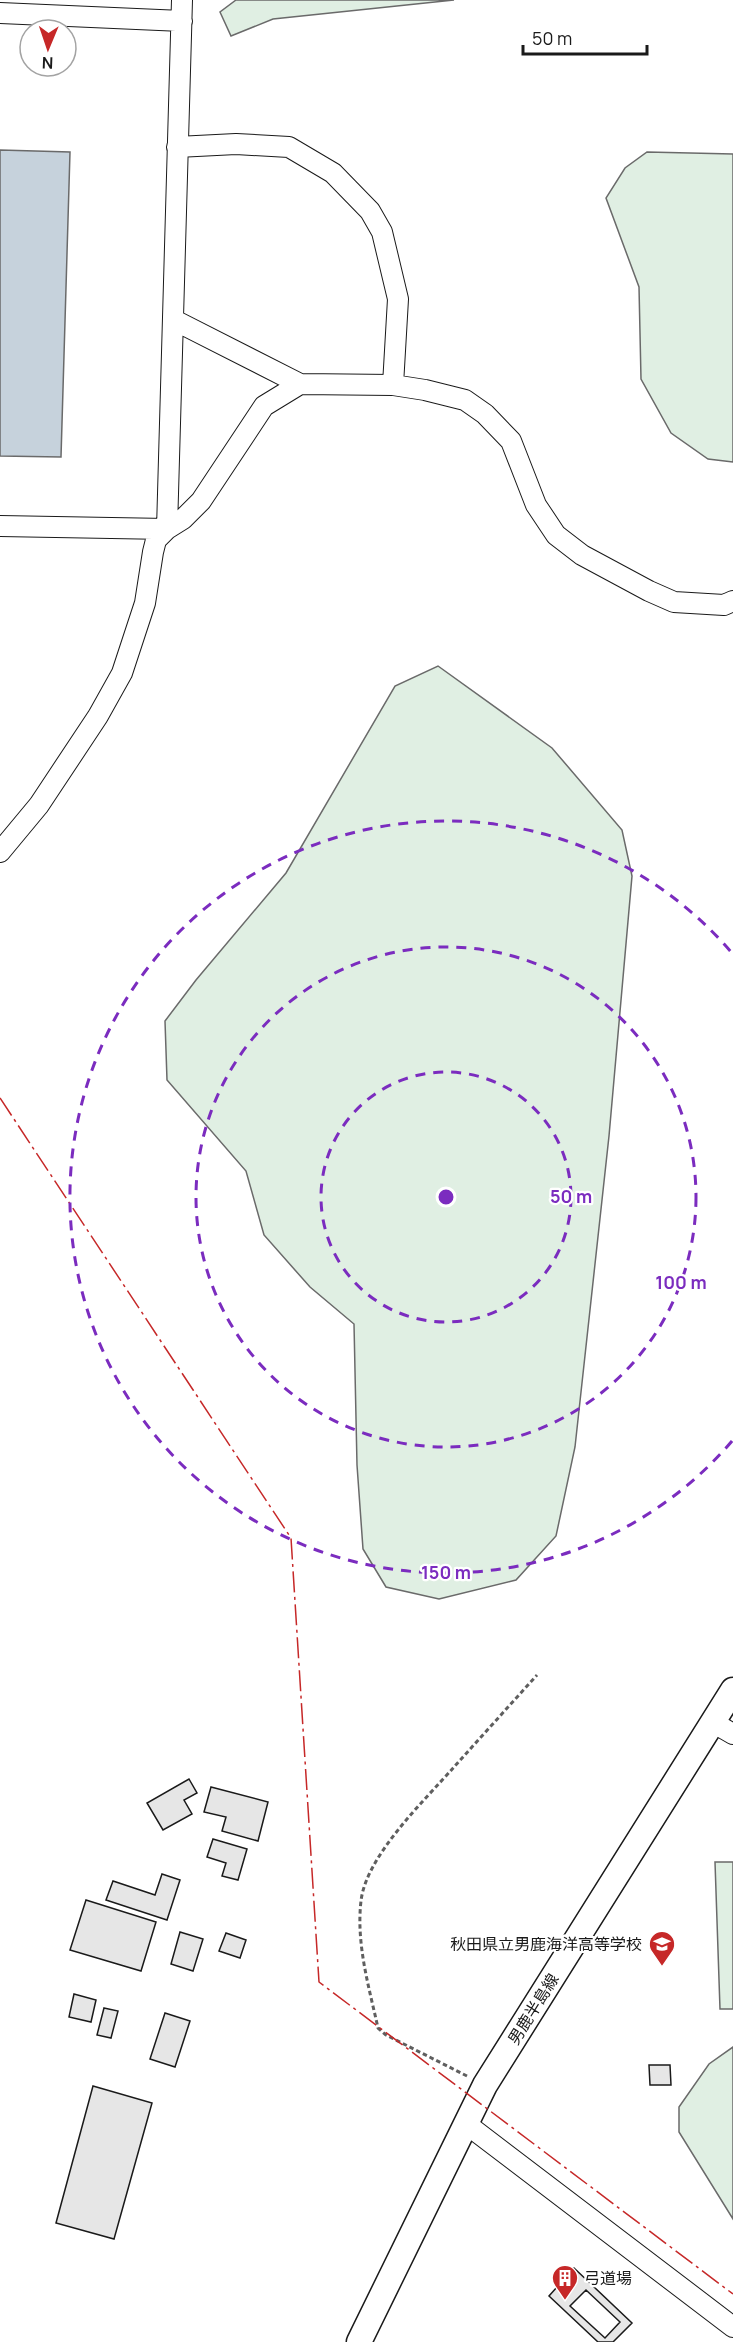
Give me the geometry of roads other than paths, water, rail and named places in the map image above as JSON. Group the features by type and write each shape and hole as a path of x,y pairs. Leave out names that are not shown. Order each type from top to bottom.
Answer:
{"main road":[{"name":"男鹿半島線","path":"363,2339 485,2085 723,1729 733,1690"}],"street":[{"path":"167,529 182,0"},
{"path":"0,13 182,21"},
{"path":"177,147 236,144 289,147 333,173 370,211 382,232 398,299 393,385"},
{"path":"174,320 300,384 393,385 465,400 485,414 511,441 537,505 556,535 582,555 674,602 724,605 733,601"},
{"path":"0,852 39,805 98,716 122,673 146,603 156,540 167,529 183,519 201,501 264,406 300,384"},
{"path":"0,526 167,529"},
{"path":"465,2123 733,2327"}],"place":[{"name":"秋田県立男鹿海洋高等学校","path":"662,1967"},
{"name":"弓道場","path":"565,2301"}]}
